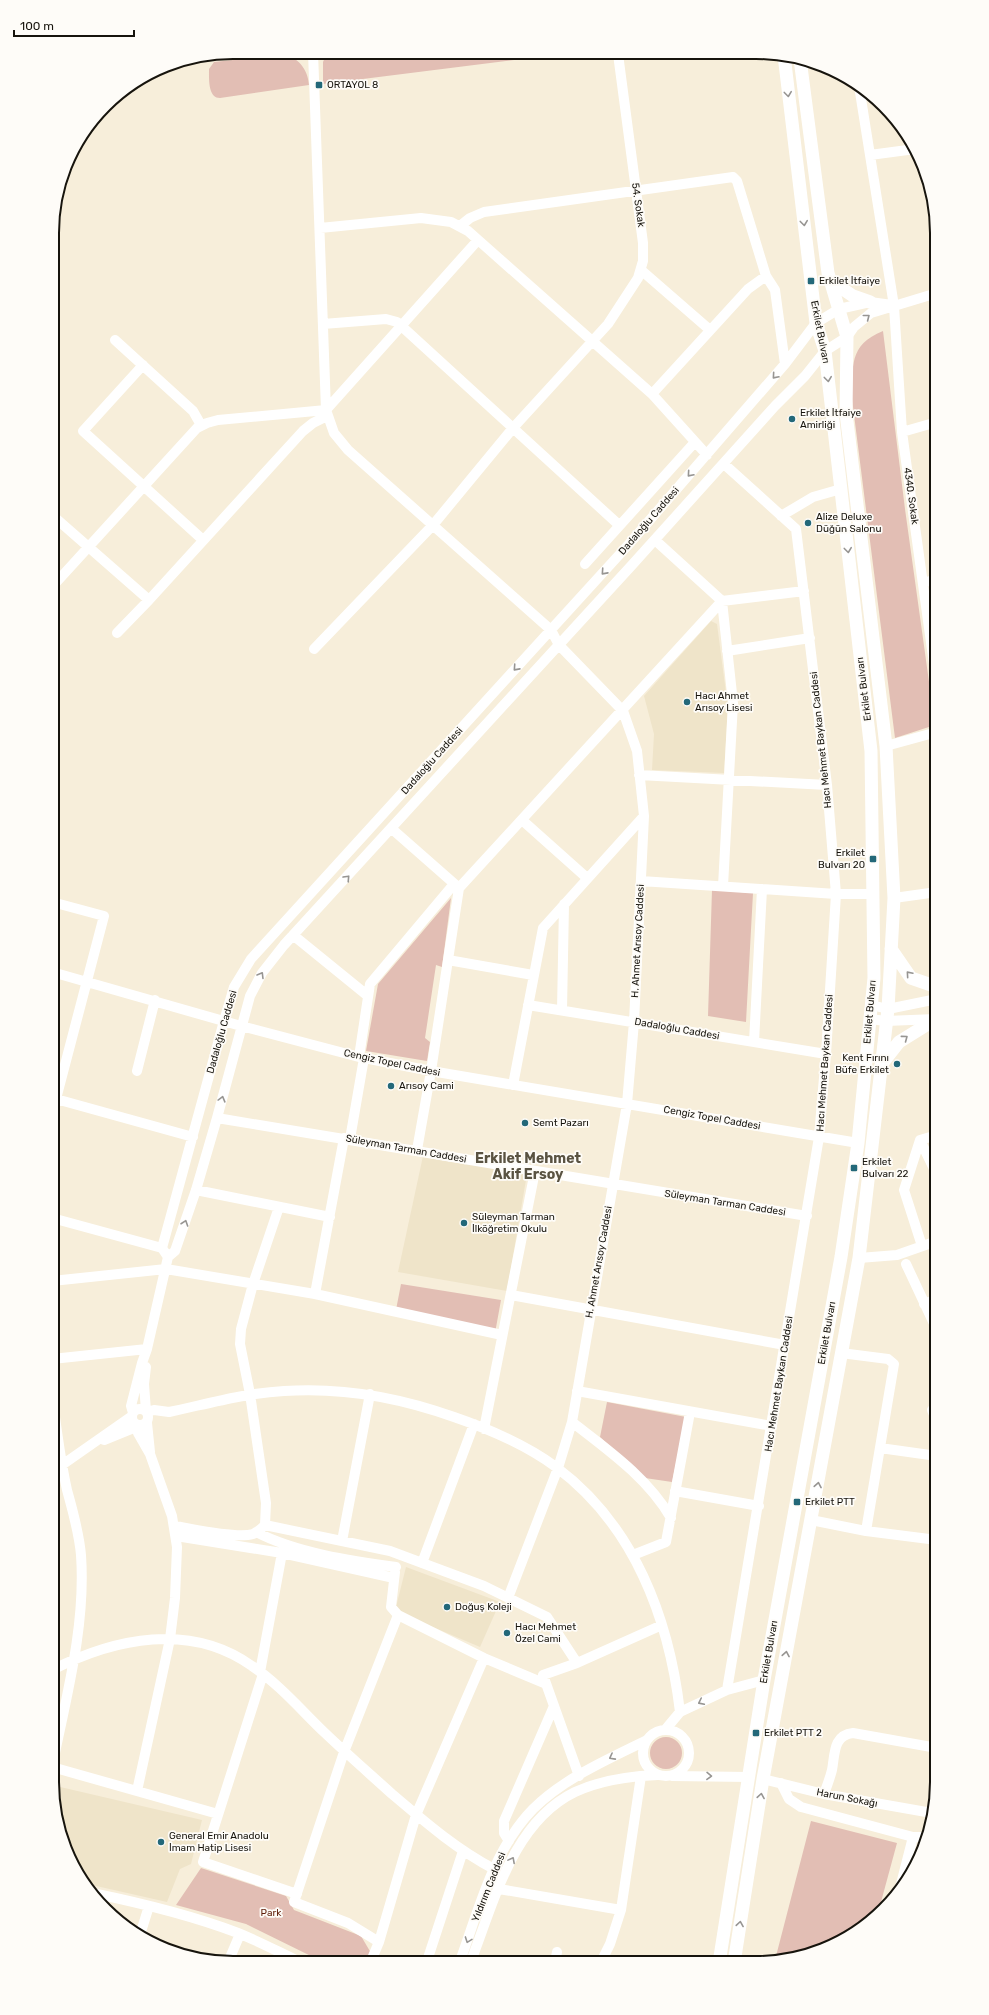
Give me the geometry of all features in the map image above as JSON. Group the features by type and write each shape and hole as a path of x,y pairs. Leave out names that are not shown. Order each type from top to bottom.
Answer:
{"main road":[{"name":"Erkilet Bulvarı","path":"720,1956 764,1680 841,1257 858,1143 874,978 871,751 825,352 816,324 785,61"},
{"name":"Erkilet Bulvarı","path":"735,1956 763,1779 859,1258 887,1015 894,898 886,746 846,413 847,338 828,273 801,65"},
{"path":"831,281 853,296 870,302"},
{"path":"891,949 911,978 930,985"},
{"path":"881,1065 899,1042 930,1023"},
{"path":"764,1680 782,1682"},
{"path":"749,1777 763,1779"}],"street":[{"path":"313,59 327,413 334,433 348,450 551,630"},
{"name":"54. Sokak","path":"314,649 433,526 513,428 608,324 635,285 641,270 643,243 619,59"},
{"name":"4340. Sokak","path":"860,94 894,306 902,432 930,634"},
{"path":"870,155 909,150"},
{"path":"460,226 470,218 484,212 733,177 737,181 766,276 775,290 785,364"},
{"path":"320,228 421,218 441,220 460,226 478,240 652,394 707,455"},
{"path":"117,633 303,431 327,413 478,240"},
{"path":"641,270 710,330"},
{"path":"652,394 748,289 766,276"},
{"name":"Dadaloğlu Caddesi","path":"141,1418 131,1406 142,1363 147,1352 168,1257 175,1251 196,1190 250,996 262,973 293,935 392,829 775,406 805,376 825,352 847,338 854,327 871,313 930,295"},
{"path":"839,309 870,302 894,306"},
{"name":"Dadaloğlu Caddesi","path":"162,1248 234,987 251,959 630,544 785,364 816,324 839,309"},
{"path":"323,324 386,319 397,322 619,525"},
{"path":"115,340 193,411 201,425"},
{"path":"143,365 83,431 203,540"},
{"path":"59,579 189,435 201,425 218,420 327,413"},
{"path":"902,432 930,424"},
{"path":"585,564 695,442"},
{"name":"Hacı Mehmet Baykan Caddesi","path":"724,464 796,529 827,785 836,894 819,1137 759,1506 727,1690"},
{"path":"781,516 813,497 841,489"},
{"path":"59,521 149,600"},
{"path":"655,540 722,601 733,704 723,886"},
{"path":"923,583 930,581"},
{"path":"315,1294 362,1058 370,984 456,886 522,820 722,601 804,591"},
{"name":"H. Ahmet Arısoy Caddesi","path":"508,1598 558,1468 572,1422 627,1104 634,1022 644,816 637,751 623,711 559,645 551,630"},
{"path":"727,651 810,638"},
{"path":"886,746 930,734"},
{"path":"640,775 827,785"},
{"path":"513,1085 543,928 644,816"},
{"path":"522,820 587,878"},
{"path":"392,829 456,886"},
{"path":"641,881 836,894 874,894"},
{"path":"418,1150 448,960 456,886"},
{"path":"754,1042 762,889"},
{"path":"894,898 930,893"},
{"path":"59,904 104,916 88,981 59,1081"},
{"path":"562,1010 564,904"},
{"path":"293,935 368,996"},
{"path":"448,960 534,975"},
{"name":"Cengiz Topel Caddesi","path":"59,974 155,1000 241,1026 362,1058 858,1143"},
{"path":"137,1071 155,1000"},
{"path":"870,1019 930,1002"},
{"name":"Dadaloğlu Caddesi","path":"528,1005 826,1054"},
{"path":"871,1005 887,1015 930,1019"},
{"path":"59,1099 193,1137"},
{"name":"Süleyman Tarman Caddesi","path":"217,1118 418,1150 612,1186 807,1216"},
{"path":"920,1140 930,1137"},
{"path":"920,1140 904,1190 922,1246"},
{"path":"920,1140 930,1161"},
{"path":"484,1429 535,1172"},
{"path":"196,1190 330,1218"},
{"path":"175,1531 252,1534 265,1525 266,1503 250,1394 240,1344 241,1329 279,1207"},
{"path":"59,1220 162,1248 168,1257"},
{"path":"859,1258 897,1255 930,1243"},
{"path":"906,1264 930,1316"},
{"path":"59,1280 166,1269 315,1294 502,1335"},
{"path":"511,1295 591,1308 785,1345"},
{"path":"924,1304 930,1302"},
{"path":"59,1358 147,1352"},
{"name":"Dadaloğlu Caddesi","path":"141,1418 147,1352"},
{"path":"841,1353 888,1359 894,1364 866,1531"},
{"path":"59,1467 98,1441 126,1432 141,1418 165,1415 169,1412 250,1394 303,1390 370,1394 410,1403 474,1424 530,1450 558,1468 581,1488 606,1516 633,1555 648,1586 662,1625 672,1663 680,1712"},
{"path":"577,1391 772,1426"},
{"path":"342,1541 370,1394"},
{"path":"633,1555 666,1542 690,1412"},
{"path":"137,1791 170,1639 175,1598 175,1531 150,1454 138,1433 141,1418"},
{"path":"572,1422 645,1483 658,1498 671,1518"},
{"path":"422,1563 474,1424"},
{"path":"59,1439 79,1536 82,1567 81,1609 74,1659 59,1733"},
{"path":"880,1448 930,1455"},
{"path":"676,1491 759,1506"},
{"path":"811,1520 866,1531 930,1539"},
{"path":"265,1525 399,1554 484,1586 547,1617 577,1663"},
{"path":"175,1531 394,1578"},
{"path":"256,1532 289,1546 368,1563 396,1567"},
{"path":"282,1553 262,1673 202,1862 297,1894"},
{"path":"399,1554 394,1578 391,1607 398,1615 484,1658 546,1684"},
{"path":"379,1942 348,1923 294,1902 344,1752 398,1615"},
{"path":"579,1776 543,1675 577,1663 662,1625"},
{"path":"59,1666 101,1648 132,1641 170,1639 194,1641 219,1648 242,1659 262,1673 344,1752 416,1815 463,1851 494,1869"},
{"path":"373,1956 379,1942 416,1815 484,1658"},
{"path":"749,1777 658,1775 650,1770 644,1760 643,1751 647,1740 654,1734 665,1730 680,1712 727,1690 764,1680"},
{"path":"509,1841 504,1833 504,1821 554,1706"},
{"path":"665,1730 674,1732 682,1737 688,1751 685,1766 679,1772 670,1776"},
{"path":"824,1794 832,1770 836,1745 840,1739 846,1735 853,1733 930,1747"},
{"name":"Yıldırım Caddesi","path":"462,1956 494,1869 509,1841 534,1809 549,1795 579,1776 647,1740"},
{"path":"59,1769 218,1814"},
{"name":"Yıldırım Caddesi","path":"473,1956 509,1866 525,1837 536,1823 559,1802 574,1793 595,1785 641,1776 658,1775"},
{"path":"604,1956 610,1944 621,1910 641,1776"},
{"name":"Harun Sokağı","path":"763,1779 824,1794 928,1812"},
{"path":"781,1783 790,1799 801,1807 913,1837 921,1837"},
{"path":"903,1875 913,1837"},
{"path":"429,1956 463,1851"},
{"path":"499,1889 621,1910"},
{"path":"100,1895 149,1906 240,1934 287,1956"},
{"path":"141,1930 149,1906"},
{"path":"231,1956 240,1934"}],"shaded area":[{"name":"Hacı Ahmet Arısoy Lisesi","path":"711,621 717,624 728,708 724,773 652,770 654,734 644,696"},
{"name":"Süleyman Tarman İlköğretim Okulu","path":"423,1156 527,1174 507,1291 398,1272"},
{"name":"Doğuş Koleji","path":"406,1567 500,1602 480,1647 395,1611"},
{"path":"59,1787 202,1820 191,1864 180,1869 167,1902 93,1885 82,1869 68,1838 60,1805"}],"green space":[{"path":"242,59 294,59 304,68 309,85 220,98 213,95 209,83 209,69 214,62"},
{"path":"324,59 522,59 323,84"},
{"path":"883,331 905,509 930,689 930,727 895,738 852,399 852,377 855,358 858,350 872,337"},
{"path":"712,890 753,893 746,1022 708,1016"},
{"path":"451,898 442,967 436,965 425,1038 430,1042 427,1061 366,1051 378,984"},
{"path":"401,1284 501,1300 495,1333 395,1315"},
{"path":"607,1402 686,1417 672,1482 645,1478 600,1437"},
{"path":"666,1737 675,1740 679,1744 682,1753 679,1762 675,1766 666,1769 657,1766 653,1762 650,1753 653,1744 657,1740"},
{"path":"811,1821 897,1843 881,1903 871,1913 853,1927 822,1943 790,1953 776,1955"},
{"name":"Park","path":"201,1868 286,1896 294,1910 361,1936 371,1953 370,1956 311,1956 246,1924 176,1905"}],"place":[{"name":"ORTAYOL 8","path":"319,85"},
{"name":"Erkilet İtfaiye","path":"811,281"},
{"name":"Erkilet İtfaiye Amirliği","path":"792,419"},
{"name":"Alize Deluxe Düğün Salonu","path":"808,523"},
{"name":"Hacı Ahmet Arısoy Lisesi","path":"687,702"},
{"name":"Erkilet Bulvarı 20","path":"873,859"},
{"name":"Kent Fırını Büfe Erkilet","path":"897,1064"},
{"name":"Arısoy Cami","path":"391,1086"},
{"name":"Semt Pazarı","path":"525,1123"},
{"name":"Erkilet Bulvarı 22","path":"854,1168"},
{"name":"Süleyman Tarman İlköğretim Okulu","path":"464,1223"},
{"name":"Erkilet PTT","path":"797,1502"},
{"name":"Doğuş Koleji","path":"447,1607"},
{"name":"Hacı Mehmet Özel Cami","path":"507,1633"},
{"name":"Erkilet PTT 2","path":"756,1733"},
{"name":"General Emir Anadolu İmam Hatip Lisesi","path":"161,1842"}],"district":[{"name":"Erkilet Mehmet Akif Ersoy","path":"528,1166"}]}
